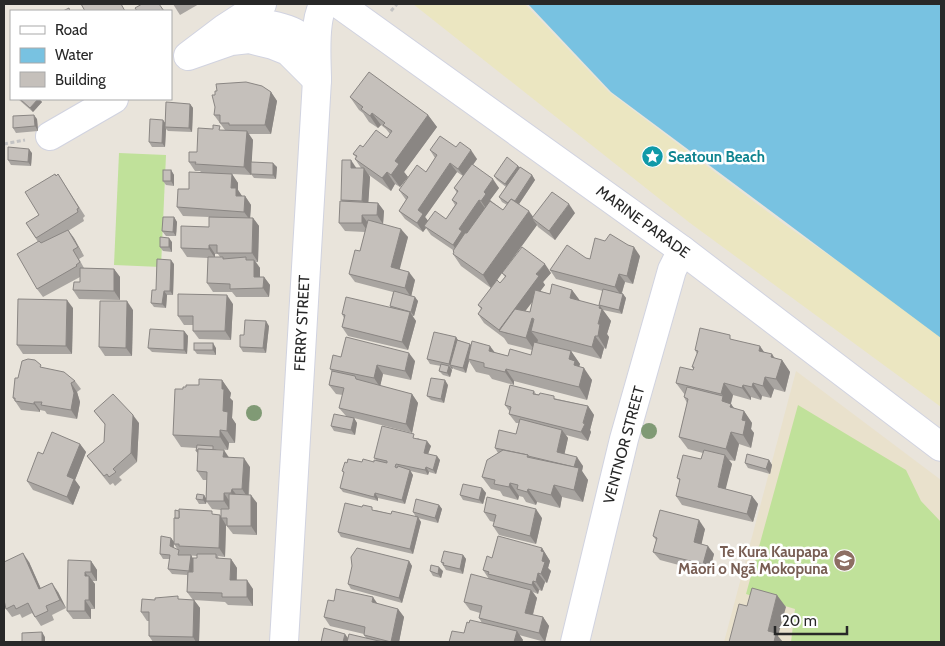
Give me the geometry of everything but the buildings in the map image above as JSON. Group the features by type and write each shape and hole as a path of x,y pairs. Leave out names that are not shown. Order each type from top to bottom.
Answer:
{"street":[{"name":"FERRY STREET","path":"284,642 317,80 318,25 321,7 324,4"},
{"name":"MARINE PARADE","path":"339,4 682,250 941,447"},
{"path":"179,61 258,5"},
{"path":"225,28 251,23 296,32 304,39 317,80"},
{"path":"179,61 231,41 249,39 273,45 288,52 317,80"},
{"path":"50,136 112,100"},
{"name":"VENTNOR STREET","path":"575,642 624,440 672,270 682,250"}],"shaded area":[{"name":"Te Kura Kaupapa Māori o Ngā Mokopuna","path":"796,371 941,480 941,642 724,642"}],"sand":[{"name":"Seatoun Beach","path":"413,4 525,4 609,92 784,224 941,333 941,407 690,223"}],"green space":[{"path":"119,153 166,155 161,267 114,265"},
{"name":"Te Kura Kaupapa Māori o Ngā Mokopuna","path":"798,405 906,470 921,501 941,522 941,642 791,642 795,609 746,594"}],"water":[{"path":"528,4 941,4 941,338 611,92"}],"place":[{"name":"Seatoun Beach","path":"652,157"},
{"name":"Te Kura Kaupapa Māori o Ngā Mokopuna","path":"844,561"}]}
